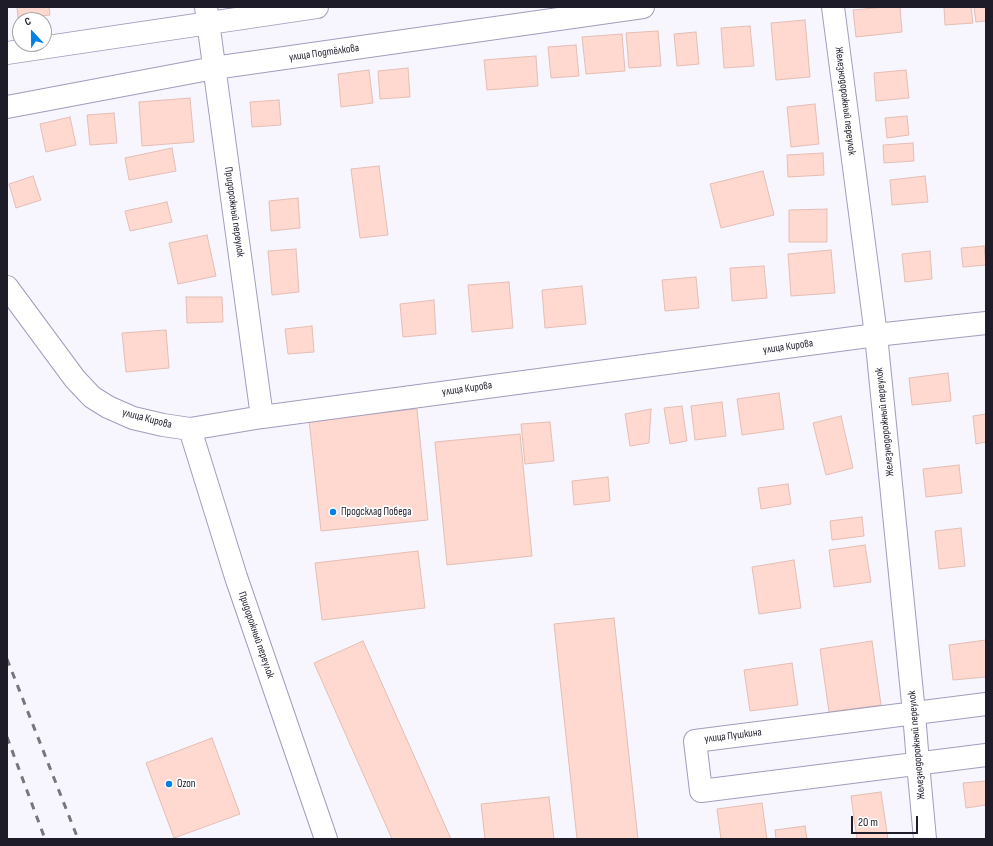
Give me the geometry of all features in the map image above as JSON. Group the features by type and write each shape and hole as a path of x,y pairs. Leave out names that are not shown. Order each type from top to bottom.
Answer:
{"street":[{"path":"7,53 207,15 317,7"},
{"name":"улица Подтёлкова","path":"7,107 214,68 643,7"},
{"name":"Железнодорожный переулок","path":"833,7 876,335 914,713 925,839"},
{"name":"Придорожный переулок","path":"207,15 262,417"},
{"name":"улица Кирова","path":"7,287 75,379 92,397 108,407 134,418 163,425 190,429 262,417 876,335 986,323"},
{"name":"Придорожный переулок","path":"190,429 236,577 326,839"},
{"name":"улица Пушкина","path":"986,704 695,741 701,791 986,755"}],"building":[{"path":"17,7 49,7 50,12 17,12"},
{"path":"900,7 902,32 856,37 853,10"},
{"path":"944,7 971,7 973,23 945,25"},
{"path":"974,7 986,7 986,21 976,22"},
{"path":"805,20 810,77 776,80 771,23"},
{"path":"750,26 754,66 724,68 721,28"},
{"path":"658,31 661,66 629,68 626,33"},
{"path":"696,32 699,64 677,66 674,34"},
{"path":"622,34 625,71 586,74 582,37"},
{"path":"576,45 579,76 551,78 548,47"},
{"path":"536,56 538,86 487,90 484,60"},
{"path":"408,68 410,97 380,99 378,71"},
{"path":"369,70 373,103 341,107 338,74"},
{"path":"906,70 909,98 876,101 874,73"},
{"path":"190,98 194,142 142,146 139,102"},
{"path":"279,100 281,125 252,127 250,102"},
{"path":"815,104 819,144 791,147 787,107"},
{"path":"114,113 117,143 90,145 87,115"},
{"path":"907,116 909,135 887,138 885,118"},
{"path":"70,117 76,145 46,152 40,124"},
{"path":"913,143 914,161 884,163 883,145"},
{"path":"172,148 176,171 129,180 125,158"},
{"path":"823,153 824,175 788,177 787,155"},
{"path":"379,166 388,235 360,238 351,169"},
{"path":"763,171 774,215 721,228 710,184"},
{"path":"33,176 41,200 16,208 9,184"},
{"path":"925,176 928,202 892,205 890,180"},
{"path":"298,198 300,228 271,231 269,201"},
{"path":"167,202 172,222 130,231 125,211"},
{"path":"827,209 827,242 789,242 789,210"},
{"path":"207,235 216,276 178,284 169,243"},
{"path":"984,246 986,265 963,267 961,248"},
{"path":"296,249 299,292 272,295 268,251"},
{"path":"831,250 835,293 791,296 788,254"},
{"path":"930,251 932,279 905,282 902,254"},
{"path":"764,266 767,298 732,301 730,268"},
{"path":"696,277 699,308 665,311 662,280"},
{"path":"509,282 513,328 472,332 468,285"},
{"path":"582,286 586,324 545,328 542,290"},
{"path":"186,297 222,297 223,322 187,323"},
{"path":"434,300 436,334 403,337 400,304"},
{"path":"312,326 314,352 288,354 285,329"},
{"path":"166,330 169,368 126,372 122,333"},
{"path":"948,373 951,401 912,405 909,378"},
{"path":"779,393 784,429 742,435 737,399"},
{"path":"722,402 726,436 695,440 691,406"},
{"path":"682,406 687,441 670,444 664,408"},
{"path":"417,409 428,520 321,531 309,420"},
{"path":"651,409 649,443 630,446 625,414"},
{"path":"986,414 986,442 976,444 973,416"},
{"path":"841,416 853,468 826,475 813,423"},
{"path":"550,422 554,461 525,464 521,424"},
{"path":"520,434 532,556 447,565 435,442"},
{"path":"959,465 962,493 926,497 923,469"},
{"path":"608,477 610,501 574,505 572,481"},
{"path":"788,484 791,504 761,509 758,488"},
{"path":"862,517 864,536 832,540 830,521"},
{"path":"961,528 965,566 939,569 935,531"},
{"path":"865,545 871,582 834,587 829,550"},
{"path":"418,551 425,608 322,620 315,563"},
{"path":"794,560 801,608 759,614 752,567"},
{"path":"614,618 638,839 577,839 554,624"},
{"path":"986,640 986,677 953,680 949,645"},
{"path":"363,641 451,839 392,839 314,663"},
{"path":"872,641 881,705 829,712 820,649"},
{"path":"792,663 798,705 750,711 744,670"},
{"path":"212,738 240,814 174,838 146,763"},
{"path":"986,781 986,805 966,808 963,783"},
{"path":"881,792 888,839 857,839 851,796"},
{"path":"549,797 554,839 485,839 481,804"},
{"path":"762,803 767,839 721,839 717,809"},
{"path":"805,826 807,839 776,839 775,830"}],"railway":[{"path":"7,659 78,839"},
{"path":"7,737 45,839"}],"place":[{"name":"Продсклад Победа","path":"333,512"},
{"name":"Ozon","path":"169,784"}]}
